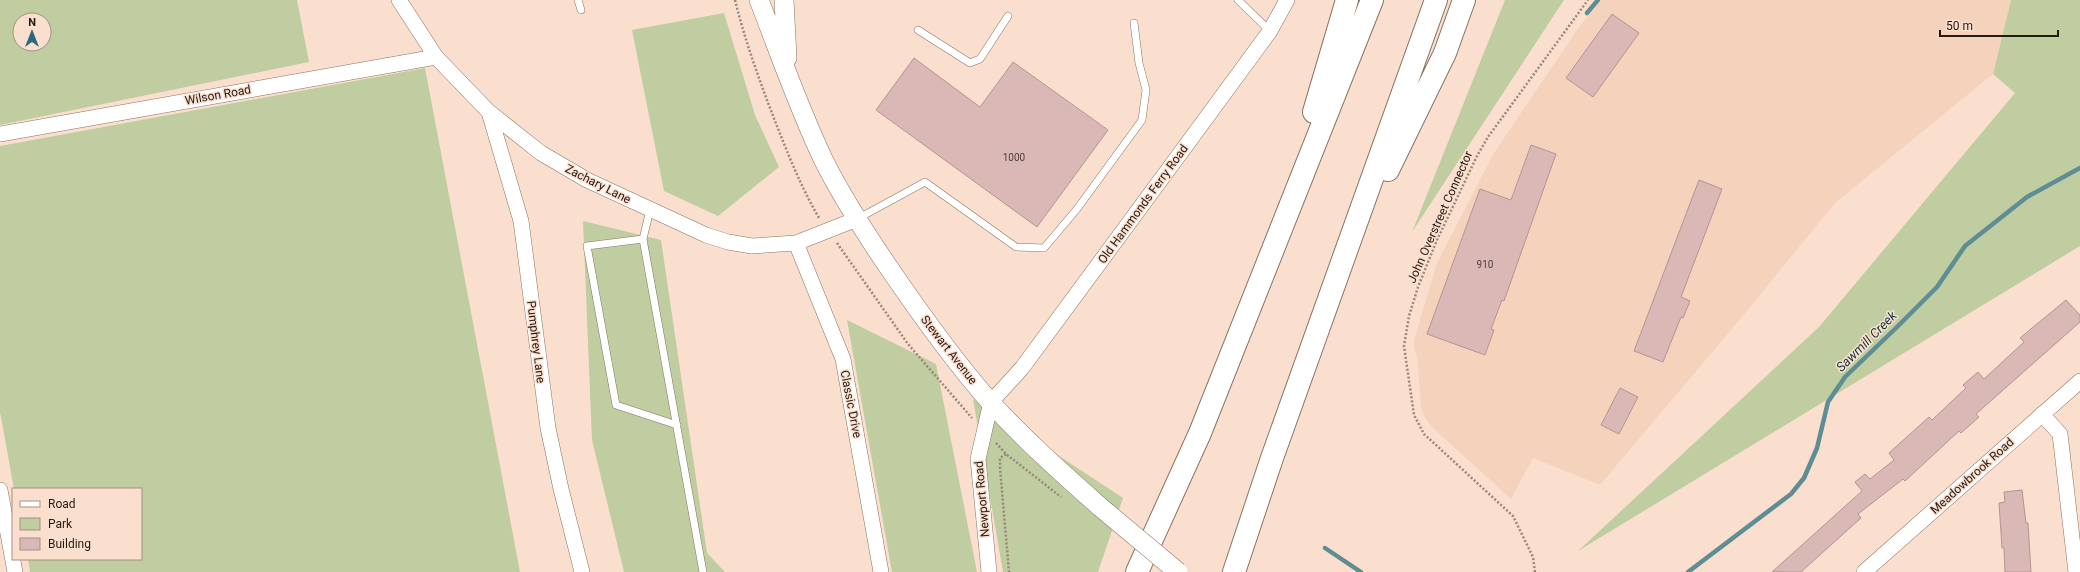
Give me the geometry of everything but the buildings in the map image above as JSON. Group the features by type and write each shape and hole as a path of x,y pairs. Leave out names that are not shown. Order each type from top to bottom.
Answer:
{"highway":[{"path":"1274,248 1346,0"},
{"path":"1137,572 1200,433 1372,0"},
{"path":"1234,572 1436,0"},
{"path":"1338,276 1445,53 1464,0"},
{"path":"1153,572 1200,433"}],"street":[{"name":"Zachary Lane","path":"399,0 436,57 489,112 541,153 587,180 706,235 728,242 752,246 796,243 857,219"},
{"name":"Stewart Avenue","path":"759,0 788,76 824,160 857,219 926,321 991,402 1022,436 1098,506 1178,572"},
{"name":"Stewart Avenue","path":"784,0 788,76"},
{"name":"Old Hammonds Ferry Road","path":"991,402 1022,368 1270,31 1287,0"},
{"name":"Wilson Road","path":"0,134 436,57"},
{"name":"Pumphrey Lane","path":"489,112 521,221 548,428 561,489 582,572"},
{"name":"Classic Drive","path":"796,243 843,359 881,572"},
{"name":"Meadowbrook Road","path":"1864,572 2080,381"},
{"name":"Newport Road","path":"989,572 978,459 991,402"},
{"path":"2042,414 2060,434 2076,572"},
{"path":"0,490 12,556"},
{"path":"13,560 15,572"}],"lane":[{"path":"578,0 581,10"},
{"path":"1238,0 1270,31"},
{"path":"918,30 970,63 980,59 1008,16"},
{"path":"857,219 925,182 1016,247 1044,248 1077,208 1142,120 1146,90 1134,23"},
{"path":"650,210 642,238 677,425 702,572"},
{"path":"642,238 588,246 616,405 677,425"}],"path":[{"name":"John Overstreet Connector","path":"1535,572 1533,557 1513,516 1424,434 1417,424 1412,406 1404,340 1418,287 1428,259 1477,156 1506,112 1588,0"},
{"path":"1009,572 1000,458 1006,454 1062,498"}],"shaded area":[{"path":"1602,0 2011,0 1993,74 1835,203 1741,318 1600,485 1533,458 1511,499 1433,428 1425,418 1421,406 1417,357 1413,344 1437,263 1494,153 1579,27"}],"green space":[{"path":"0,0 297,0 309,62 0,125"},
{"path":"1505,0 1564,0 1412,232"},
{"path":"2011,0 2080,0 2080,246 1578,551 1819,327 2015,93 1993,74"},
{"path":"724,13 755,115 779,167 718,216 664,191 632,30"},
{"path":"425,68 520,572 30,572 28,560 142,560 142,488 14,488 0,412 0,146"},
{"path":"583,221 661,240 707,553 725,572 624,572 592,440"},
{"path":"847,320 936,364 977,572 892,572"},
{"path":"973,399 1123,498 1098,572 1003,572"}],"waterway":[{"path":"1587,13 1598,0"},
{"name":"Sawmill Creek","path":"1688,572 1791,494 1804,478 1817,448 1828,402 1845,377 1937,287 1965,246 2027,197 2080,168"},
{"path":"1325,548 1361,572"}]}
